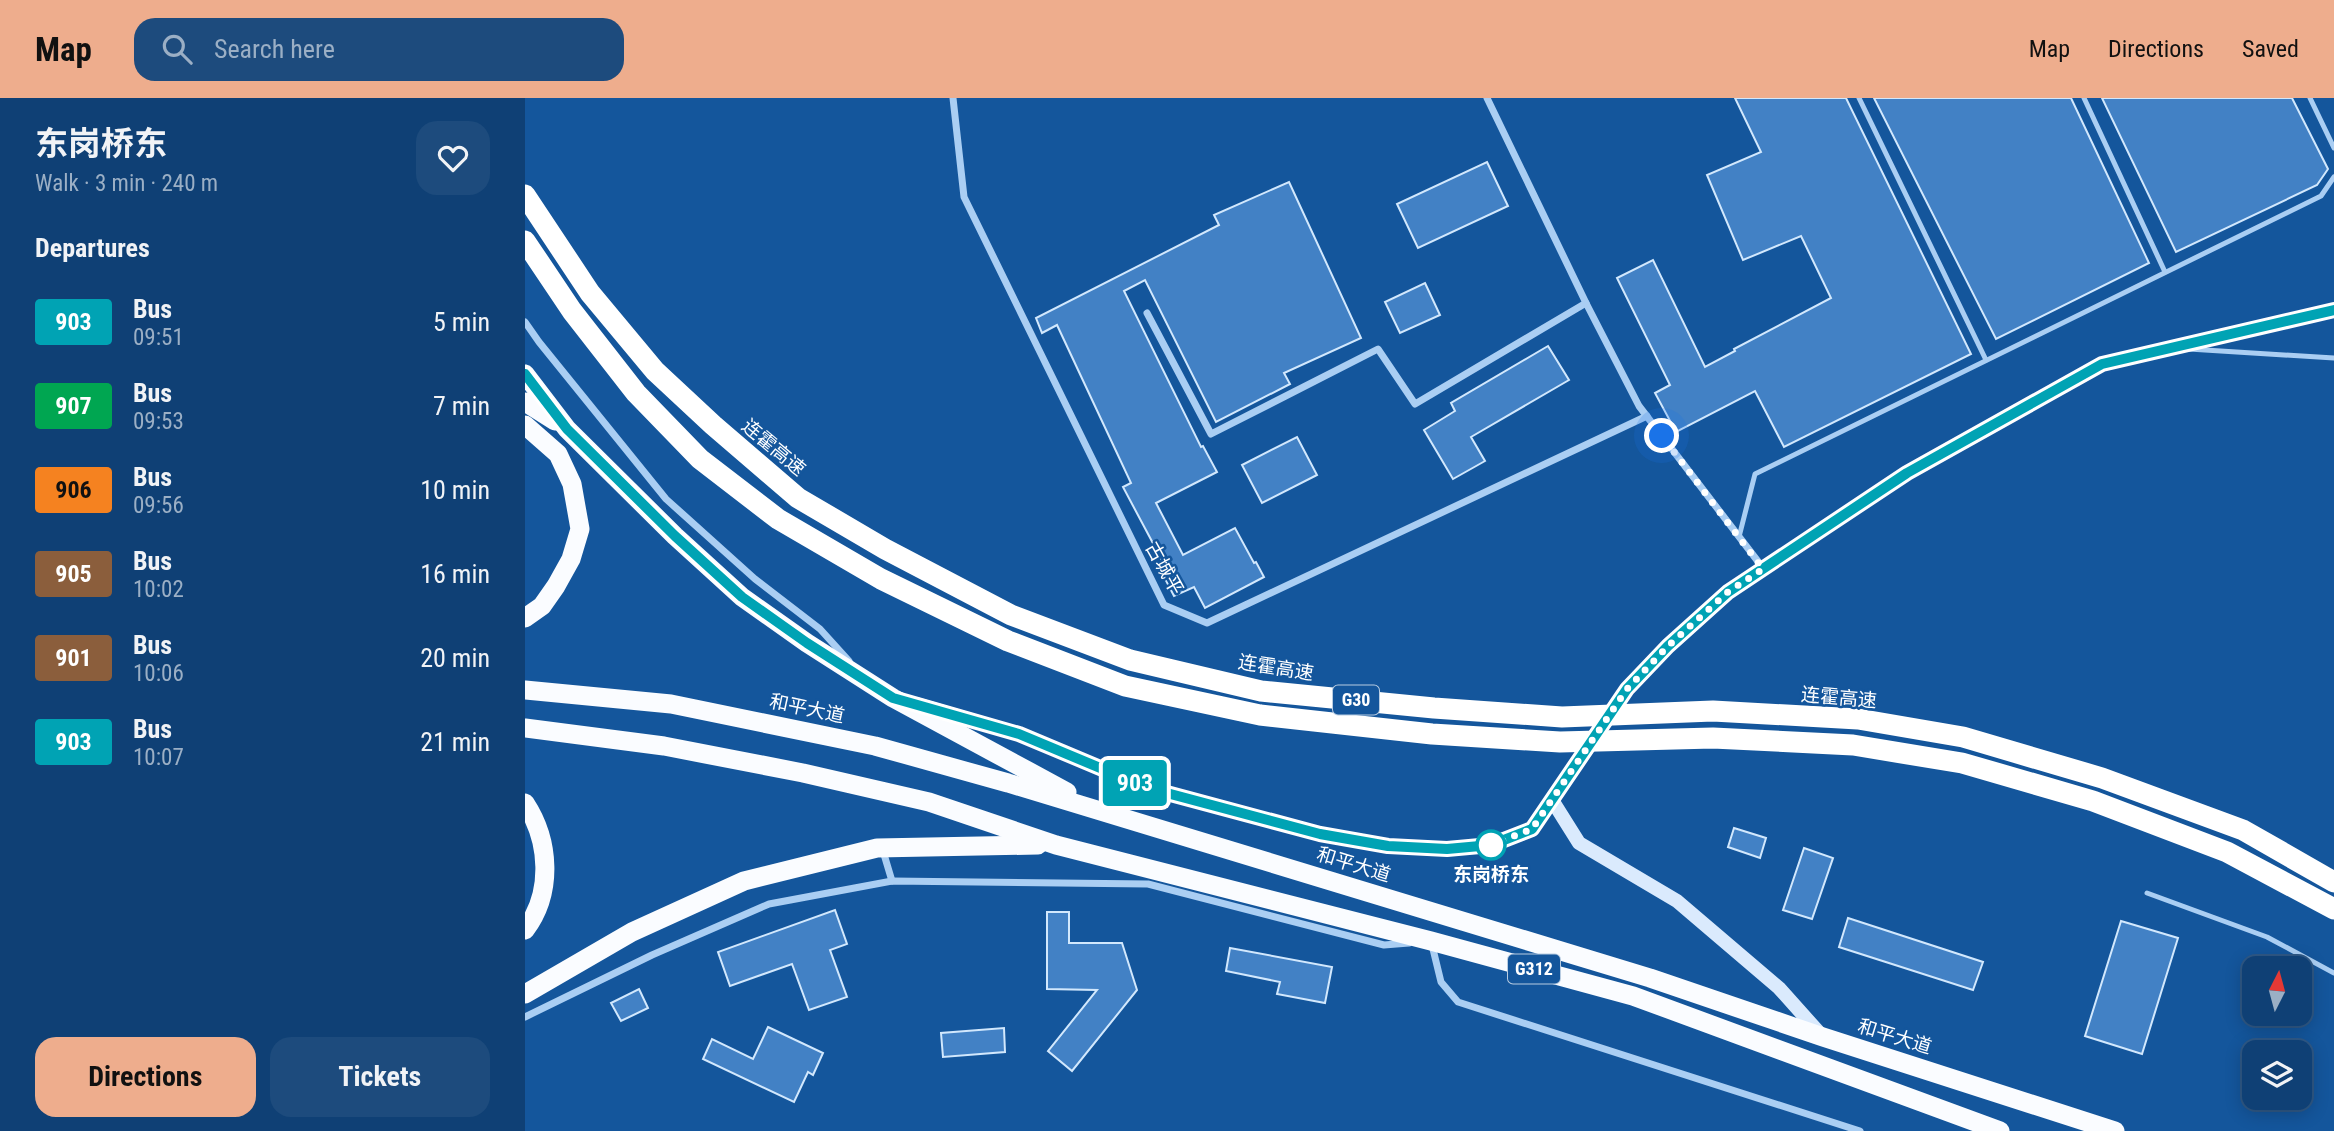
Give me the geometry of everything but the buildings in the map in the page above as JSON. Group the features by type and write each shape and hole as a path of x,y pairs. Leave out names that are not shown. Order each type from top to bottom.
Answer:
{"highway":[{"name":"连霍高速","path":"525,195 590,293 655,371 713,425 798,498 885,549 1011,615 1130,660 1261,691 1562,717 1713,711 1845,718 1963,737 2102,778 2243,830 2334,882"},
{"name":"G30","path":"525,242 572,311 636,393 701,459 778,519 881,579 1008,641 1125,686 1260,715 1432,734 1560,742 1713,738 1853,745 1962,763 2093,801 2215,848 2334,909"},
{"path":"525,374 567,429 675,536 742,597 893,698 1109,814"},
{"path":"525,402 567,429"},
{"path":"525,425 558,454 572,484 580,528 571,559 556,586 542,606 525,618"},
{"name":"和平大道","path":"525,690 671,704 875,746 1650,978 2115,1131"},
{"path":"525,728 664,746 803,773 929,802 1056,845"},
{"path":"525,803 538,826 545,865 544,892 534,918 525,930"},
{"path":"525,994 632,932 744,881 883,848 1056,845"},
{"name":"G312","path":"1056,845 1633,996 1990,1129"}],"main road":[{"path":"893,698 1019,734 1148,788 1320,834 1388,846 1447,849 1491,845 1532,829 1627,689 1668,646 1718,601 1907,473 2102,364 2334,310"},
{"path":"1552,800 1579,843 1677,901 1779,988 1823,1037"}],"street":[{"name":"古城平","path":"953,98 964,197 1164,605 1207,623 1647,415"},
{"path":"1487,98 1639,406 1763,569"},
{"path":"1147,313 1211,434 1378,349 1415,404 1586,303"},
{"path":"525,322 666,499 755,579 820,629 863,677"},
{"path":"883,848 892,881"},
{"path":"525,1017 652,955 769,904 892,881 1148,884 1384,945 1431,941 1441,982 1458,1002 1860,1131"}],"lane":[{"path":"1859,98 1986,360"},
{"path":"2084,98 2165,272"},
{"path":"2310,98 2334,148"},
{"path":"1739,537 1755,474 2321,196 2334,177"},
{"path":"2172,348 2334,358"},
{"path":"2147,893 2267,937 2334,973"}],"bus line":[{"name":"903","path":"525,374 567,429 675,536 742,597 893,698 1019,734 1148,788 1320,834 1388,846 1447,849 1491,845 1532,829 1627,689 1668,646 1728,592 1907,473 2102,364 2334,310"}],"place":[{"name":"东岗桥东","path":"1491,845"}],"route":[{"path":"1491,845 1532,829 1627,689 1668,646 1728,592 1763,569 1662,436"}]}
